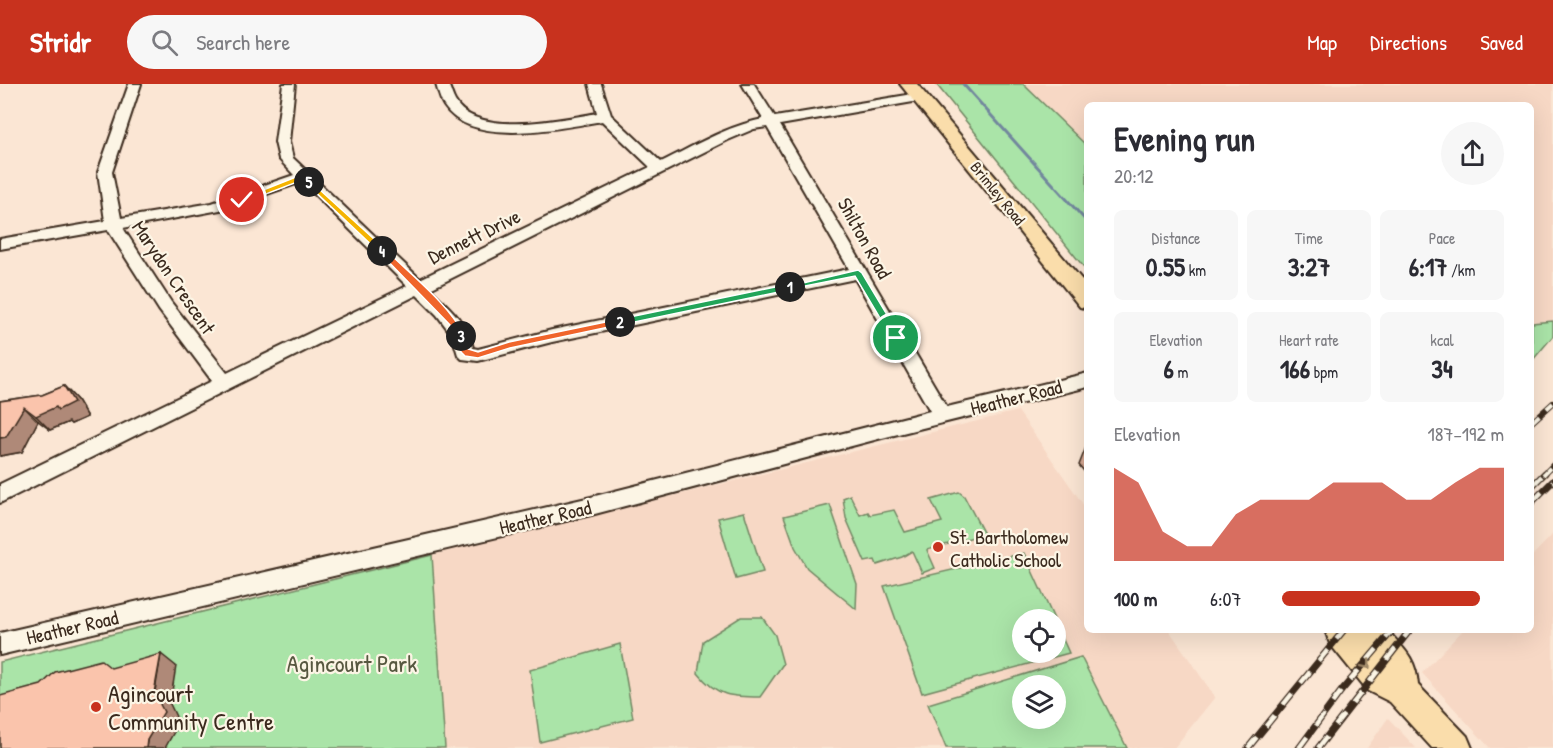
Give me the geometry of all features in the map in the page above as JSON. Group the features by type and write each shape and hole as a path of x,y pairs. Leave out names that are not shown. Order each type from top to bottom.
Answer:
{"main road":[{"name":"Brimley Road","path":"914,91 1084,297"},
{"path":"1341,633 1379,680 1402,691 1455,748"},
{"path":"1370,633 1401,669 1402,691"}],"street":[{"name":"Marydon Crescent","path":"135,84 105,172 114,225 119,237 165,306 225,384"},
{"path":"289,84 282,142 286,159 419,286 454,323 461,334 464,350 468,354 478,355 531,340 858,273"},
{"path":"442,84 443,94 452,109 467,118 490,125 545,126 605,116"},
{"path":"595,84 605,116 659,168"},
{"name":"Shilton Road","path":"748,84 812,188 858,273 942,415"},
{"name":"Dennett Drive","path":"0,494 723,137 771,122 914,91"},
{"path":"0,244 215,207 242,200 303,177"},
{"name":"Heather Road","path":"0,644 591,506 942,415 1084,381"}],"shaded area":[{"path":"1023,84 1553,84 1553,321 1534,323 1534,102 1084,102 1084,143"},
{"path":"1018,411 1084,506 1084,633 1171,633 1215,697 1174,748 445,748 432,555"},
{"path":"1553,534 1553,748 1490,748 1422,673 1460,633 1534,633 1534,554"},
{"path":"1388,718 1416,748 1367,748"}],"green space":[{"path":"936,84 1023,84 1084,143 1084,267"},
{"path":"1553,321 1553,336 1534,359 1534,323"},
{"path":"959,492 964,496 984,534 927,550 935,568 922,573 912,551 902,557 877,565 875,560 865,562 846,518 843,498 850,495 860,515 868,512 870,515 894,510 905,532 942,522 931,500"},
{"path":"830,505 857,584 856,609 807,568 795,547 784,516"},
{"path":"744,512 763,572 736,579 718,518"},
{"path":"1024,553 1049,609 1012,609 1012,663 1032,663 922,693 884,586"},
{"name":"Agincourt Park","path":"432,555 445,748 0,748 0,662"},
{"path":"741,617 762,617 775,635 783,664 760,697 726,694 712,687 698,673 703,641"},
{"path":"620,644 633,718 540,742 530,670"},
{"path":"1081,657 1127,748 946,748 928,704 1012,678 1012,729 1066,729 1066,675 1022,675"}],"building":[{"path":"64,386 74,402 58,410 56,407 36,416 24,407 6,437 0,438 0,401 42,395"},
{"name":"Agincourt Community Centre","path":"161,654 154,693 164,712 147,740 146,748 0,748 0,696 41,685 55,672 101,660 111,668"}],"waterway":[{"path":"963,84 1084,219"}],"railway":[{"path":"1534,420 1553,403"},
{"path":"1534,484 1553,465"},
{"path":"1534,500 1553,481"},
{"path":"1248,748 1342,633"},
{"path":"1299,748 1342,690 1390,633"},
{"path":"1318,748 1408,633"}],"place":[{"name":"St. Bartholomew Catholic School","path":"938,547"},
{"name":"Agincourt Community Centre","path":"96,707"}],"route":[{"path":"242,200 303,177 356,224 443,311 461,334 461,342 468,354 478,355 509,345 858,273 896,338"}]}
